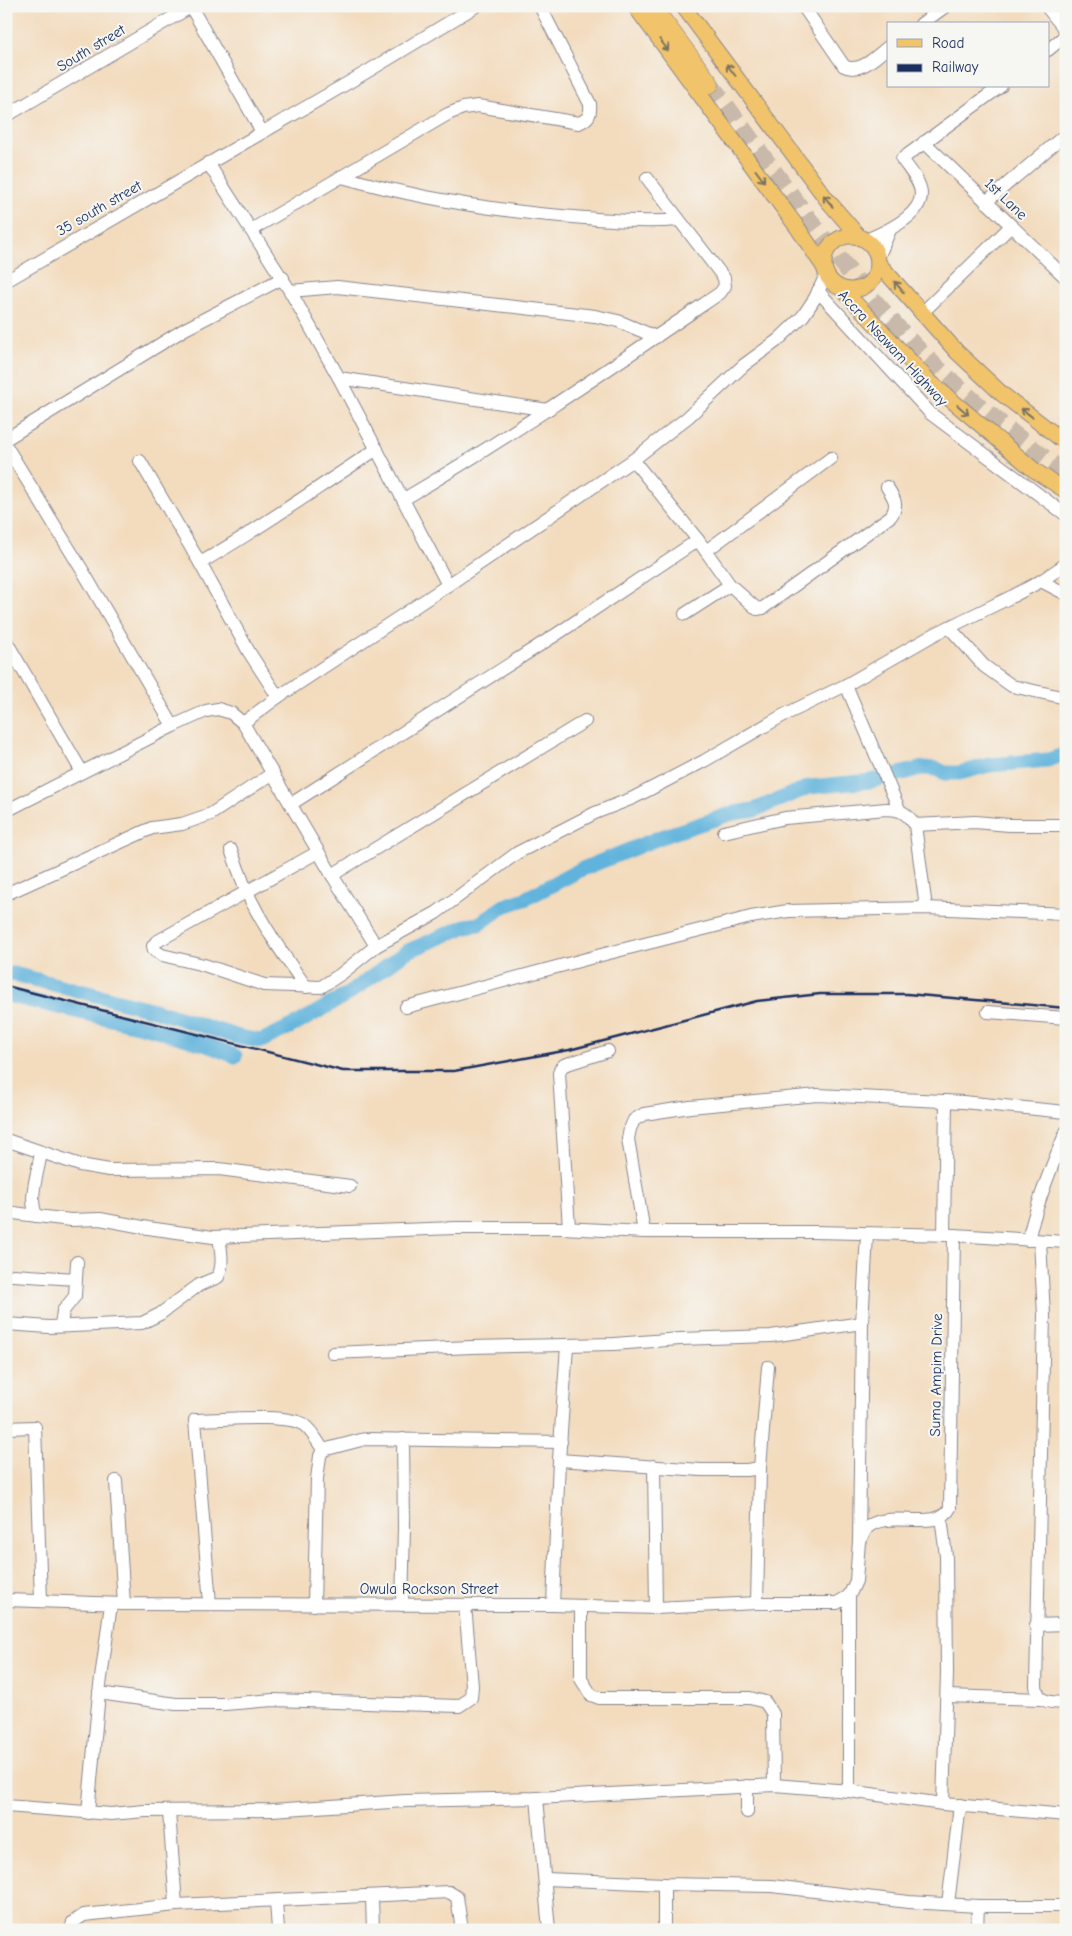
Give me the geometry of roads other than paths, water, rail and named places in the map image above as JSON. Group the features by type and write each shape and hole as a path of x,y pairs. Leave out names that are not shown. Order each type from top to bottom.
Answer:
{"highway":[{"path":"652,6 715,82 665,6"}],"main road":[{"path":"635,6 793,221 834,284 841,288 930,382 1034,470 1066,491"},
{"path":"683,6 828,201 876,251 878,261 874,277 867,285 857,290 841,288"},
{"path":"825,271 826,253 831,245 846,237 863,239"},
{"path":"878,261 921,314 957,352 1002,394 1066,443"}],"street":[{"path":"192,6 262,132"},
{"name":"South street","path":"6,116 192,6"},
{"name":"35 south street","path":"6,280 389,59 476,6"},
{"path":"250,230 448,114 462,108 478,106 579,123 586,120 591,113 590,104 540,6"},
{"path":"925,22 946,6"},
{"path":"1046,6 1066,31"},
{"path":"808,8 844,66 851,69 858,68 887,48"},
{"path":"1050,48 1066,35"},
{"path":"863,239 890,230 918,206 921,195 918,183 902,159 998,88"},
{"name":"1st Lane","path":"924,142 1066,278"},
{"path":"986,202 1063,142"},
{"path":"208,163 283,278 339,378 448,585"},
{"path":"342,177 413,195 527,214 654,222 679,220"},
{"path":"404,499 470,460 548,410 720,293 725,286 724,278 647,178"},
{"path":"921,314 1011,226"},
{"path":"878,261 890,230"},
{"path":"243,723 278,697 633,460 688,417 744,365 778,340 803,316 818,295 825,271"},
{"path":"6,439 185,329 283,278"},
{"path":"290,291 337,287 596,316 618,321 656,337"},
{"path":"818,295 841,288"},
{"name":"Accra Nsawam Highway","path":"818,295 931,414 1066,515"},
{"path":"339,378 548,410"},
{"path":"6,446 94,589 172,726"},
{"path":"200,563 253,532 377,449"},
{"path":"291,804 557,634 702,546 831,458"},
{"path":"633,460 702,546 730,585 757,609 763,608 891,516 896,510 896,503 887,487"},
{"path":"140,461 200,563 249,652 278,697"},
{"path":"318,852 156,942 153,946 154,950 162,955 204,965 264,985 321,987 341,974 376,946 436,913 517,853 595,813 633,798 704,761 782,716 846,685 949,627 1041,581 1066,564"},
{"path":"1041,581 1066,594"},
{"path":"685,614 730,585"},
{"path":"949,627 984,666 1012,686 1066,698"},
{"path":"6,640 82,772"},
{"path":"846,685 899,809 908,815 916,825 926,908"},
{"path":"6,811 172,726 206,711 218,709 231,713 243,723 332,876 376,946"},
{"path":"332,876 585,721"},
{"path":"6,894 152,828 182,824 211,814 273,773"},
{"path":"724,832 784,818 899,809"},
{"path":"916,825 975,822 1009,825 1066,825"},
{"path":"231,850 247,891 281,952 306,987"},
{"path":"406,1008 751,918 788,911 926,908 1066,914"},
{"path":"988,1012 1066,1018"},
{"path":"569,1228 559,1073 564,1065 608,1051"},
{"path":"644,1232 628,1139 634,1120 644,1114 690,1107 818,1095 946,1101 1066,1112"},
{"name":"Suma Ampim Drive","path":"943,1804 947,1696 944,1516 950,1508 949,1235 946,1101"},
{"path":"1066,1132 1045,1180 1034,1216 1034,1240 1044,1315 1036,1692 1046,1702 1066,1703"},
{"path":"6,1140 80,1165 108,1170 219,1169 350,1186"},
{"path":"37,1216 33,1210 32,1197 41,1152"},
{"path":"6,1212 71,1220 100,1219 148,1228 219,1237 456,1228 569,1228 644,1232 813,1232 867,1235 949,1235 1066,1242"},
{"path":"849,1791 849,1596 856,1581 859,1541 862,1323 867,1235"},
{"path":"6,1324 61,1326 142,1323 160,1314 199,1286 218,1277 222,1258 219,1237"},
{"path":"61,1326 63,1312 75,1296 77,1262"},
{"path":"13,1275 76,1279"},
{"path":"333,1353 472,1347 567,1346 680,1338 771,1336 862,1323"},
{"path":"553,1605 559,1460 567,1346"},
{"path":"757,1603 760,1468 768,1366"},
{"path":"210,1604 195,1420 248,1419 297,1422 309,1429 323,1450"},
{"path":"6,1428 35,1427 41,1600"},
{"path":"314,1605 317,1478 320,1456 323,1450 365,1438 561,1442"},
{"path":"402,1605 404,1439"},
{"path":"559,1460 701,1470 747,1470 760,1468"},
{"path":"654,1466 656,1608"},
{"path":"88,1813 99,1693 117,1604 116,1481"},
{"path":"859,1541 868,1527 880,1521 944,1516"},
{"name":"Owula Rockson Street","path":"6,1600 117,1604 553,1605 656,1608 757,1603 837,1603 849,1596"},
{"path":"99,1693 176,1704 225,1704 273,1700 459,1706 471,1698 472,1686 464,1605"},
{"path":"581,1607 581,1679 591,1694 600,1698 750,1698 765,1702 773,1714 774,1784"},
{"path":"1036,1625 1066,1624"},
{"path":"947,1696 1041,1699"},
{"path":"6,1806 88,1813 272,1810 406,1801 537,1798 774,1784 849,1791 943,1804 1066,1815"},
{"path":"747,1786 747,1812"},
{"path":"537,1798 546,1879 549,1930"},
{"path":"948,1904 960,1805"},
{"path":"169,1812 176,1905"},
{"path":"546,1879 772,1886 909,1902 978,1906 1066,1906"},
{"path":"664,1884 664,1930"},
{"path":"71,1930 73,1922 84,1915 176,1905 449,1892 457,1897 462,1930"},
{"path":"372,1897 372,1930"},
{"path":"276,1901 278,1930"},
{"path":"977,1930 978,1906"}],"waterway":[{"path":"6,975 14,974 154,1010 238,1037 261,1041 300,1022 348,994 406,952 466,926 479,924 504,906 525,899 580,870 661,837 733,813 754,810 809,787 871,781 923,768 937,769 945,773 960,773 989,765 1048,760 1066,754"},
{"path":"6,995 150,1028 207,1045 235,1056"}],"tunnel":[{"path":"710,84 800,208 847,269 897,327 936,367 978,405 1066,474"}],"railway":[{"path":"6,986 343,1071 454,1071 569,1050 757,1001 820,994 907,994 1066,1008"}]}
